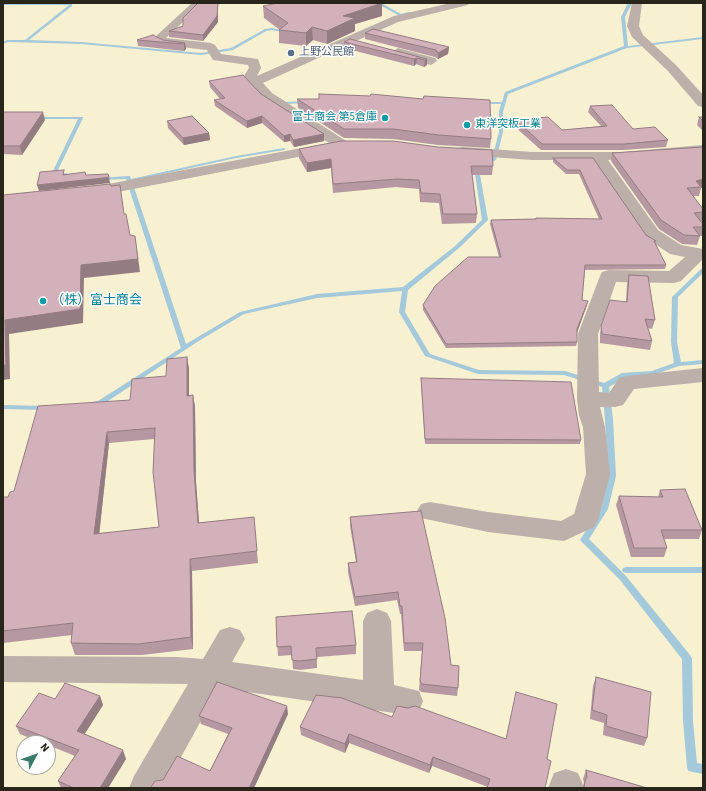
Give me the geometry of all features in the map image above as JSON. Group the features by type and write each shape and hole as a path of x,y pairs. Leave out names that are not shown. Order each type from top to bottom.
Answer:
{"street":[{"path":"80,194 104,191 348,144 266,96 259,80 250,76 255,68 254,62 217,57 211,47 164,42 159,39 198,3"},
{"path":"259,80 350,40 394,16 464,3"},
{"path":"637,3 633,26 638,37 672,68 703,103"},
{"path":"350,40 365,44"},
{"path":"387,50 431,61"},
{"path":"446,150 532,156 623,156 703,149"},
{"path":"597,156 652,234 676,250 701,254"},
{"path":"430,511 488,522 564,531 585,520 598,474 594,427 590,416 588,400 588,334 610,276 674,277 701,254"},
{"path":"588,400 615,400 627,383 703,375"},
{"path":"377,621 379,696"},
{"path":"146,788 230,639"},
{"path":"3,669 177,670 211,673 408,701"}],"building":[{"path":"198,3 218,3 217,16 203,35 169,31 183,26 183,18"},
{"path":"278,3 382,3 343,16 355,18 327,31 312,27 306,33 279,30 288,23 263,6"},
{"path":"373,29 449,47 438,53 436,50 365,33"},
{"path":"153,35 163,40 185,43 137,40"},
{"path":"350,39 427,59 414,59 344,42"},
{"path":"243,75 261,94 324,134 293,140 290,134 284,136 262,116 247,121 214,100 225,98 209,81"},
{"path":"319,94 370,96 371,94 423,99 424,96 490,100 491,139 439,135 393,129 344,129 297,99 319,99"},
{"path":"612,105 633,129 655,127 668,140 624,144 542,144 516,120 548,117 562,130 607,126 590,106"},
{"path":"3,112 43,112 20,146 3,146"},
{"path":"192,116 209,133 183,138 167,121"},
{"path":"341,141 393,141 438,147 492,150 493,166 471,166 477,214 443,214 440,194 421,193 419,180 397,179 333,184 331,159 307,163 299,149"},
{"path":"703,147 703,179 696,181 701,187 687,188 703,209 703,212 694,213 703,224 703,227 693,227 700,236 684,235 661,220 612,153"},
{"path":"553,158 593,158 646,235 656,241 654,241 666,265 585,265 582,300 588,301 577,329 577,342 446,344 423,305 435,286 468,257 501,257 491,220 536,218 602,219 580,170 567,170"},
{"path":"64,170 63,175 85,172 86,175 108,174 109,177 37,185 40,172"},
{"path":"110,184 111,186 120,185 124,214 126,214 130,235 135,236 138,259 81,265 80,309 5,320 6,365 3,365 3,195"},
{"path":"629,275 648,276 655,320 645,319 652,341 602,334 601,326 610,300 627,302"},
{"path":"187,357 187,396 193,395 194,471 198,523 254,517 257,551 190,559 191,637 139,644 71,643 73,623 3,631 3,497 8,497 10,492 14,491 38,406 130,400 132,379 166,376 167,359","holes":["155,428 153,472 159,527 94,534 107,432"]},
{"path":"421,378 571,382 581,440 425,439"},
{"path":"685,489 702,530 661,530 667,548 634,548 619,496 663,497 660,490"},
{"path":"421,511 445,618 451,665 459,666 458,688 422,684 420,681 423,643 404,643 402,606 400,606 398,592 355,597 348,563 357,562 350,517"},
{"path":"352,611 356,645 316,648 317,659 299,661 292,660 291,646 277,647 276,617"},
{"path":"596,677 651,692 647,738 606,726 607,715 592,710"},
{"path":"217,682 287,706 249,788 152,788 151,787 155,781 163,780 177,756 210,771 232,728 199,716"},
{"path":"65,683 100,696 77,731 123,750 100,788 74,788 58,781 79,750 56,741 56,735 40,735 16,726 39,693 55,699"},
{"path":"516,692 557,704 547,759 551,761 545,788 487,788 490,779 433,757 430,765 349,734 345,744 300,727 316,695 342,698 392,717 397,706 408,708 415,706 506,739"},
{"path":"586,770 647,788 584,788 587,777"}],"waterway":[{"path":"378,3 401,15 409,13"},
{"path":"626,47 623,17 630,3"},
{"path":"3,4 71,5 26,41"},
{"path":"3,43 7,41 81,43 201,54 232,49 265,30 272,29 288,32"},
{"path":"626,47 703,38"},
{"path":"405,289 457,247 485,220 476,168 494,160 501,132 501,112 506,93 626,47"},
{"path":"279,99 285,103 307,102"},
{"path":"482,103 503,103"},
{"path":"35,118 81,118 54,173 77,176"},
{"path":"132,180 236,157 284,149"},
{"path":"101,179 128,177 184,348"},
{"path":"678,364 674,342 675,297 703,270"},
{"path":"95,404 100,403 195,341 242,313 317,296 405,289"},
{"path":"405,289 402,312 427,355 478,372 565,373 605,386"},
{"path":"678,364 703,362"},
{"path":"605,386 624,375 653,373 678,364"},
{"path":"605,386 609,419 612,476 604,509 584,540 623,578 687,658 688,721 692,767 703,769"},
{"path":"3,407 47,408"},
{"path":"626,570 703,570"}],"place":[{"name":"上野公民館","path":"291,53"},
{"name":"富士商会 第5倉庫","path":"385,118"},
{"name":"東洋突板工業","path":"467,125"},
{"name":"（株）富士商会","path":"43,301"}]}
